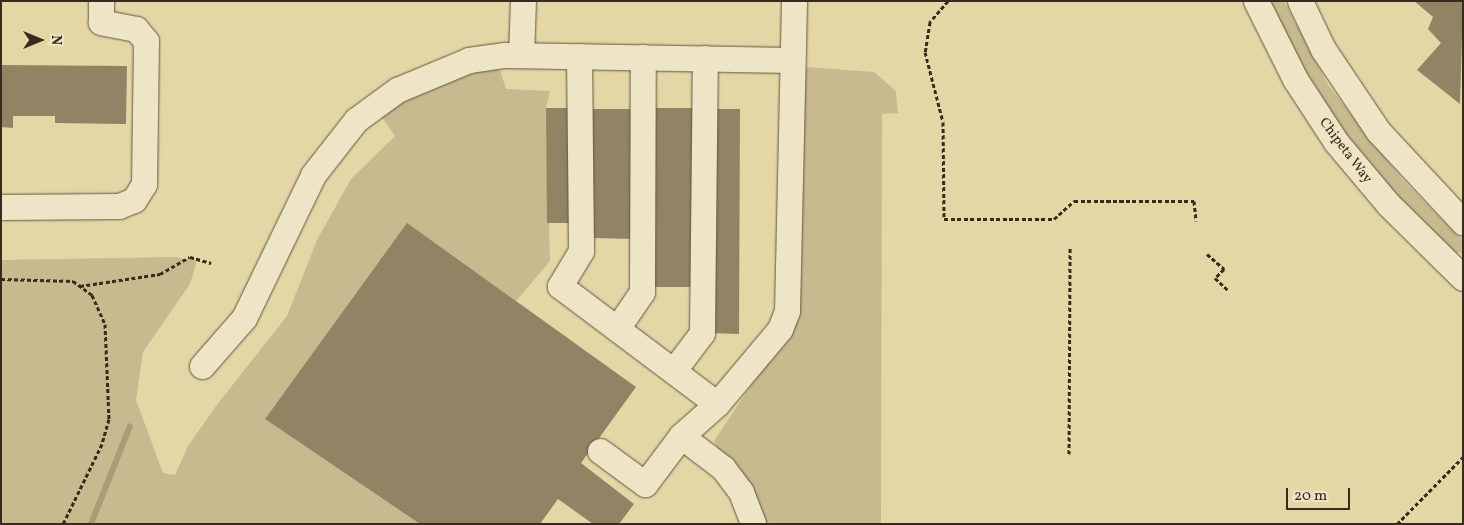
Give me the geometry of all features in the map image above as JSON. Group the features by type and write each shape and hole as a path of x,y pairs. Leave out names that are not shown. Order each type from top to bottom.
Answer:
{"street":[{"path":"1,207 119,206 134,200 144,184 146,41 136,29 101,22 101,1"},
{"path":"521,55 523,1"},
{"path":"600,451 645,484 681,436 718,404 780,329 787,311 794,1"},
{"name":"Chipeta Way","path":"1256,1 1295,79 1336,142 1388,204 1463,278"},
{"path":"1300,1 1323,49 1378,131 1463,222"},
{"path":"202,366 244,318 313,175 356,120 397,90 469,60 521,55 792,60"},
{"path":"579,56 581,251 560,286 618,327 718,404"},
{"path":"618,327 642,292 643,57"},
{"path":"674,370 702,333 705,58"},
{"path":"681,436 723,468 741,492 753,524"}],"path":[{"path":"948,1 930,22 925,52 943,122 944,219 1054,218 1074,201 1194,201 1196,222"},
{"path":"1069,454 1070,248"},
{"path":"1207,254 1224,269 1215,278 1228,290"},
{"path":"80,286 160,274 190,257 211,263"},
{"path":"1,279 73,282 92,295 105,324 110,419 102,444 63,524"},
{"path":"1397,524 1463,458"}],"shaded area":[{"path":"1270,1 1284,1 1328,85 1402,179 1462,240 1463,252 1455,253 1375,175 1317,94"},
{"path":"499,67 506,89 550,91 546,108 550,261 516,301 407,224 265,419 420,524 1,524 1,260 175,257 197,261 190,284 143,352 136,400 163,473 175,475 188,446 216,406 287,316 317,240 351,179 395,136 381,116 427,85"},
{"path":"808,67 874,72 896,91 898,113 882,114 881,524 761,524 714,441 800,311 802,73"}],"building":[{"path":"1414,1 1463,1 1460,104 1417,70 1441,43 1428,29 1433,17"},
{"path":"1,65 127,66 126,124 55,123 55,116 13,116 13,128 1,127"},
{"path":"546,108 575,108 576,223 547,223"},
{"path":"654,108 697,108 696,287 653,287"},
{"path":"593,109 635,109 634,239 592,238"},
{"path":"712,109 740,109 739,334 710,333"},
{"path":"407,223 636,387 581,463 634,504 619,524 593,524 558,499 540,524 420,524 265,419"}],"waterway":[{"path":"91,524 130,426"}]}
